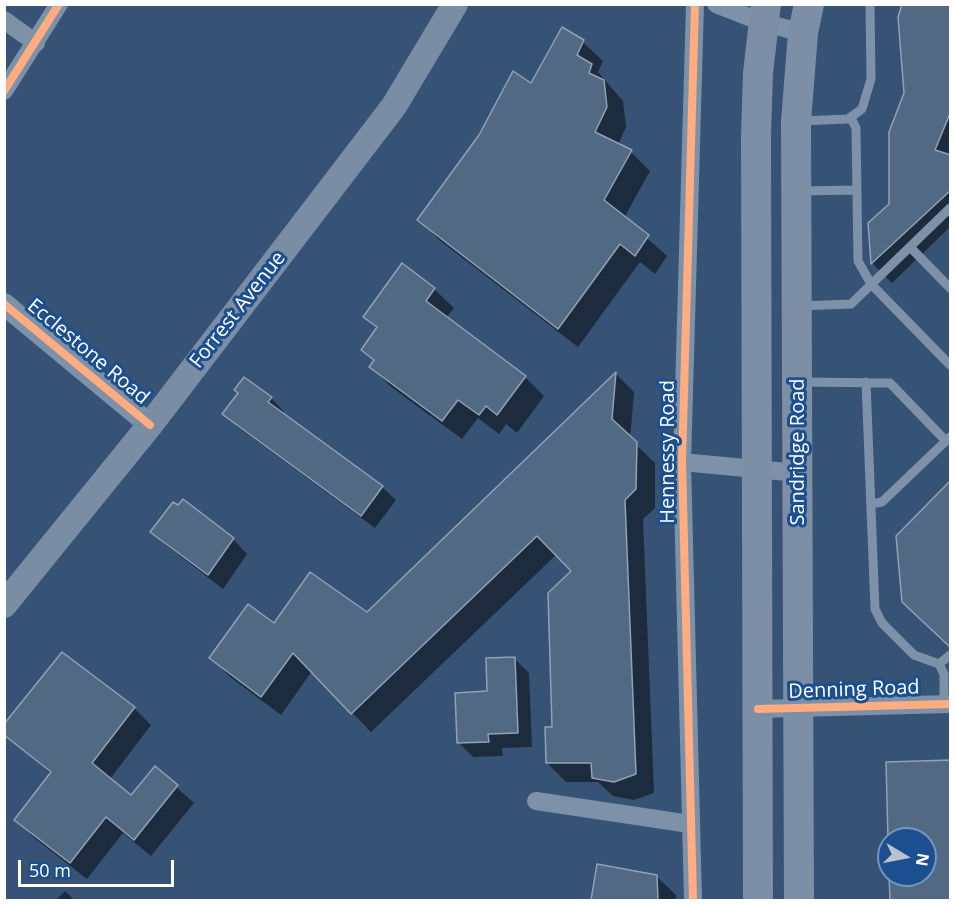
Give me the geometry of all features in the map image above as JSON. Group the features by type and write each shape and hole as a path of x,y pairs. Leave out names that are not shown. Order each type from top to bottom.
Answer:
{"main road":[{"name":"Forrest Avenue","path":"4,605 150,425 394,106 455,4"},
{"path":"758,900 756,136 764,13"},
{"name":"Sandridge Road","path":"799,900 796,122 806,19"}],"street":[{"path":"4,91 59,4"},
{"name":"Hennessy Road","path":"693,900 682,462 695,4"},
{"path":"716,4 806,19"},
{"path":"4,20 36,43"},
{"name":"Ecclestone Road","path":"4,304 150,425"},
{"name":"Hennessy Road","path":"682,462 798,474"},
{"name":"Denning Road","path":"758,709 947,704"},
{"path":"536,801 690,824"}],"lane":[{"path":"796,122 840,121 851,118 862,109 869,92 870,4"},
{"path":"851,118 856,128 857,257 871,284 951,365"},
{"path":"796,191 856,190"},
{"path":"797,306 847,306 951,207"},
{"path":"910,247 951,288"},
{"path":"797,382 884,382 895,386 948,439 882,502 871,504"},
{"path":"866,382 876,614 914,656 939,664 944,674 947,704"},
{"path":"939,664 951,655"}],"building":[{"path":"902,4 951,4 951,111 935,150 951,155 951,190 871,264 868,223 889,204 889,132 904,93 898,17"},
{"path":"562,27 584,40 577,55 592,64 589,73 604,80 607,107 595,132 632,150 604,200 649,235 635,256 620,244 558,329 417,220 479,135 513,71 531,83"},
{"path":"402,263 435,288 426,301 526,376 497,415 486,406 479,415 458,400 442,421 369,367 374,360 361,350 377,327 363,317"},
{"path":"616,372 612,419 637,442 636,489 625,500 636,774 614,782 592,778 591,763 546,763 545,727 552,727 548,593 571,571 537,536 351,714 293,653 261,697 209,658 248,604 274,623 310,572 367,612"},
{"path":"244,377 272,397 268,402 383,486 361,516 222,414 238,393 234,390"},
{"path":"951,480 951,648 902,602 896,536"},
{"path":"183,499 234,538 208,575 150,532 173,502 178,505"},
{"path":"62,652 135,707 92,763 131,795 155,766 178,785 134,840 106,817 70,863 14,820 51,772 4,735 4,724"},
{"path":"515,657 518,733 488,734 489,742 457,743 455,693 487,691 486,658"},
{"path":"951,760 951,900 890,900 889,887 937,887 937,827 888,827 886,762"},
{"path":"597,864 657,875 658,900 591,900"}],"cycle path":[{"path":"4,91 59,4"},
{"path":"693,900 682,462 695,4"},
{"path":"4,304 150,425"},
{"path":"758,709 950,704"}]}
